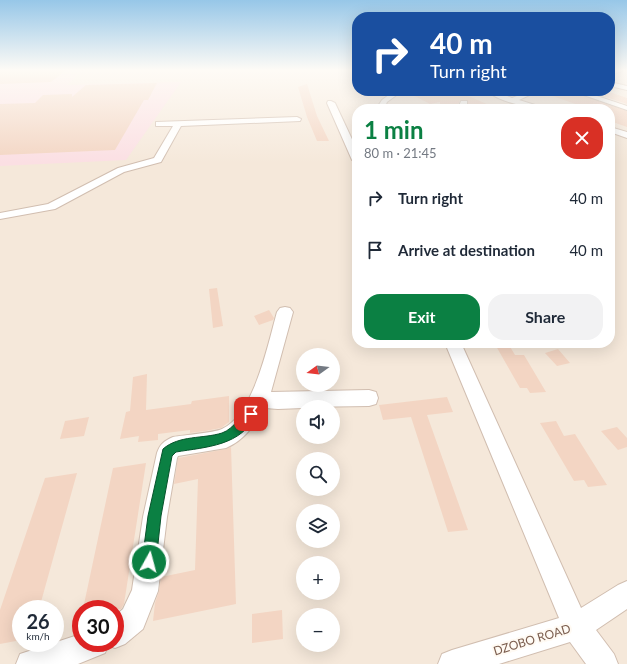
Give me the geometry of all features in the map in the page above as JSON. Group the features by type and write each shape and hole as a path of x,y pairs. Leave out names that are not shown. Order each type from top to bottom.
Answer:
{"street":[{"path":"516,101 526,104"},
{"path":"331,103 350,136 352,143"},
{"path":"615,104 627,108"},
{"path":"159,124 297,119"},
{"path":"0,216 51,207 121,170 158,160 178,124"},
{"path":"615,131 627,135"},
{"path":"124,626 133,619 145,592 155,516 167,453 173,447 226,438 244,424 260,399 285,312"},
{"path":"455,348 576,627 604,664"},
{"path":"260,399 278,401 369,398"},
{"name":"DZOBO ROAD","path":"452,664 576,627 627,594"},
{"path":"30,664 72,652"}],"shaded area":[{"path":"0,101 627,101 627,664 0,664"},
{"path":"0,101 168,101 126,160 0,166"}],"building":[{"path":"37,101 143,101 115,150 0,155 0,104 35,103"},
{"path":"302,101 312,101 317,116 329,141 317,141"},
{"path":"424,101 460,101 458,104 440,104 440,102 430,104"},
{"path":"467,101 480,101 487,104 468,104"},
{"path":"567,101 599,101 607,104 575,104"},
{"path":"618,101 627,101 627,104"},
{"path":"615,107 627,111 627,127 615,123"},
{"path":"217,288 223,326 213,328 209,289"},
{"path":"269,310 274,318 273,320 259,325 254,316"},
{"path":"497,348 511,348 515,355 524,355 546,392 530,393 527,388 520,388"},
{"path":"558,349 570,363 557,366 545,353"},
{"path":"147,374 146,410 191,404 192,401 229,396 229,422 221,428 205,431 190,433 190,430 158,434 158,440 138,442 139,436 120,439 126,412 130,411 133,377"},
{"path":"447,397 453,412 427,415 468,530 448,532 411,417 383,420 379,405"},
{"path":"89,417 84,436 60,439 65,421"},
{"path":"556,421 564,436 575,434 607,485 588,487 584,480 574,481 540,423"},
{"path":"617,427 627,438 627,447 618,450 601,431"},
{"path":"231,447 236,604 153,621 155,603 161,577 195,570 198,479 174,484 178,458"},
{"path":"146,463 124,604 124,600 85,600 113,468"},
{"path":"77,473 42,600 12,600 12,642 0,644 0,610 45,478"},
{"path":"282,610 283,639 252,643 252,614"}],"route":[{"path":"149,562 155,516 167,453 173,447 226,438 244,424 251,414"}]}
